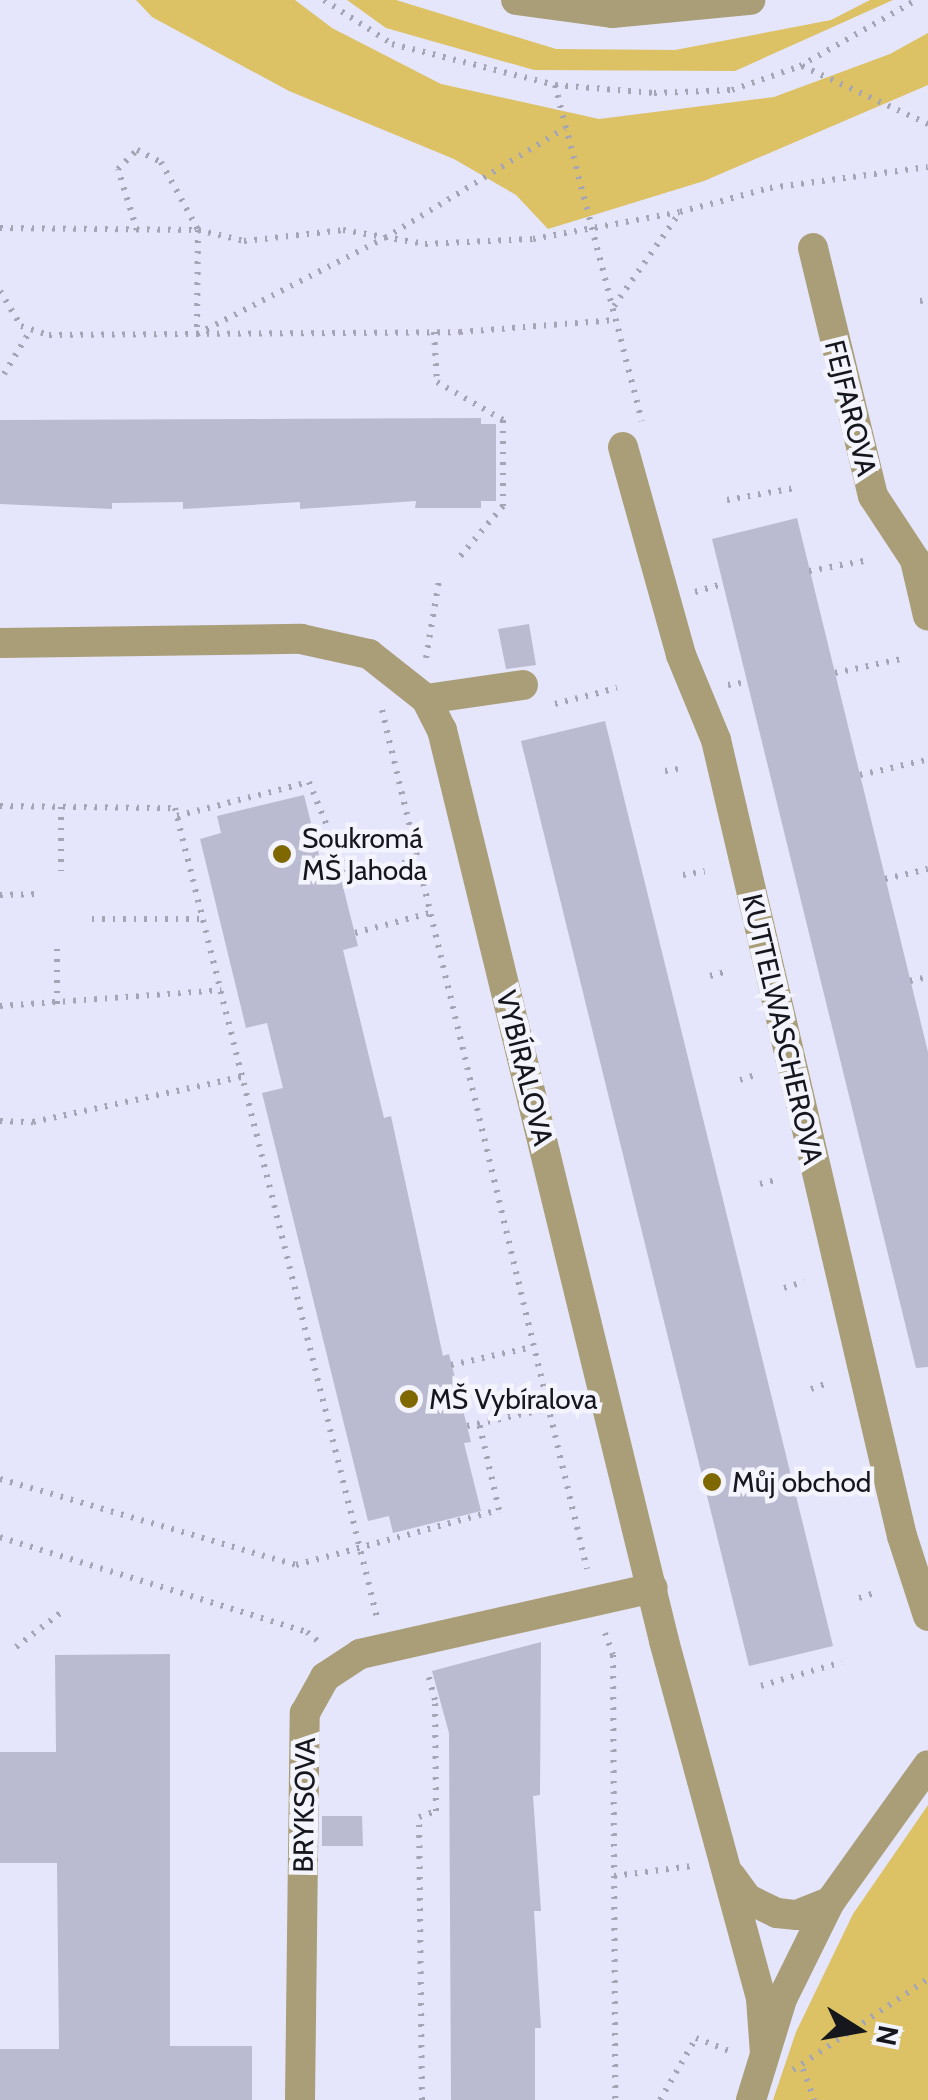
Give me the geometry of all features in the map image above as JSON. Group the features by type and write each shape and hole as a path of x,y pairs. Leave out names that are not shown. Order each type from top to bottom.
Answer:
{"street":[{"path":"516,0 612,13 750,0"},
{"name":"FEJFAROVA","path":"813,248 873,496 915,560 928,616"},
{"name":"KUTTELWASCHEROVA","path":"633,436 681,655 716,740 918,1556 928,1616"},
{"name":"VYBÍRALOVA","path":"0,643 302,639 369,654 426,699 442,730 653,1588 761,1999 763,2058"},
{"path":"426,699 523,686"},
{"name":"BRYKSOVA","path":"300,2100 305,1712 324,1677 360,1654 653,1588"},
{"path":"751,2100 782,1999 830,1902 928,1765"},
{"path":"725,1863 748,1899 777,1913 797,1915 830,1902"}],"path":[{"path":"324,0 392,44 554,85 654,93 732,90 800,66 916,0"},
{"path":"800,66 928,124"},
{"path":"554,85 616,320 633,436"},
{"path":"198,334 385,238 566,128"},
{"path":"137,230 118,169 136,150 162,162 198,230 198,334"},
{"path":"0,228 198,230 244,241 343,230 425,244 592,229 680,212 770,188 928,167"},
{"path":"612,308 680,212"},
{"path":"0,291 21,326 49,335 434,332 616,320"},
{"path":"4,374 31,329"},
{"path":"434,332 437,382 504,420 502,506 457,560"},
{"path":"727,500 794,488"},
{"path":"810,571 869,560"},
{"path":"425,664 438,580"},
{"path":"684,594 723,584"},
{"path":"834,673 901,660"},
{"path":"555,704 617,688"},
{"path":"380,699 590,1580"},
{"path":"860,775 926,760"},
{"path":"665,771 685,768"},
{"path":"177,816 308,782 346,880 418,859"},
{"path":"0,806 175,808 380,1630"},
{"path":"60,806 61,871"},
{"path":"885,879 928,869"},
{"path":"683,875 706,871"},
{"path":"0,895 41,894"},
{"path":"355,934 430,913"},
{"path":"92,918 202,919"},
{"path":"56,1004 57,944"},
{"path":"710,976 729,970"},
{"path":"910,981 928,977"},
{"path":"0,1006 221,990"},
{"path":"740,1080 761,1074"},
{"path":"0,1121 33,1122 241,1077"},
{"path":"760,1184 776,1180"},
{"path":"784,1288 804,1282"},
{"path":"452,1364 532,1347"},
{"path":"811,1389 828,1383"},
{"path":"467,1426 547,1409"},
{"path":"0,1480 282,1566 499,1510 479,1423"},
{"path":"835,1493 853,1487"},
{"path":"0,1538 307,1632 344,1664"},
{"path":"858,1598 878,1592"},
{"path":"16,1647 64,1610"},
{"path":"602,1625 612,1655 615,2100"},
{"path":"420,1640 435,1700 436,1793 436,1811 419,1817 422,2100"},
{"path":"761,1686 842,1662"},
{"path":"614,1876 725,1863"},
{"path":"660,2100 696,2038 763,2058 780,2071 804,2068 928,1979"},
{"path":"804,2068 814,2100"}],"shaded area":[{"path":"136,0 295,0 332,28 441,84 599,119 774,97 890,54 928,33 928,85 704,181 548,229 516,195 454,159 289,91 152,17"},
{"path":"347,0 396,0 556,49 675,50 831,20 870,0 893,0 735,71 534,70 386,28"},
{"path":"928,1805 928,2100 773,2100 796,2032 853,1914"}],"building":[{"path":"481,418 481,424 496,424 496,501 481,501 481,508 415,508 416,501 300,509 300,502 183,509 183,502 112,503 112,509 0,504 0,420"},
{"path":"797,518 928,1052 928,1367 916,1368 712,539"},
{"path":"529,624 536,665 506,669 498,629"},
{"path":"605,721 833,1646 749,1666 521,741"},
{"path":"304,795 321,863 336,859 358,946 343,950 384,1118 391,1116 443,1356 449,1354 471,1442 464,1443 481,1511 393,1533 389,1516 368,1521 262,1093 283,1088 267,1023 246,1028 200,839 221,833 217,816"},
{"path":"541,1642 540,1795 533,1796 541,1911 534,1911 541,2028 535,2028 535,2100 451,2100 449,1733 432,1671"},
{"path":"170,1654 170,2046 252,2046 252,2100 0,2100 0,2049 59,2049 57,1863 0,1863 0,1752 56,1752 55,1655"},
{"path":"322,1816 362,1816 363,1846 322,1846"}],"place":[{"name":"Soukromá MŠ Jahoda","path":"282,854"},
{"name":"MŠ Vybíralova","path":"409,1399"},
{"name":"Můj obchod","path":"712,1482"}]}
